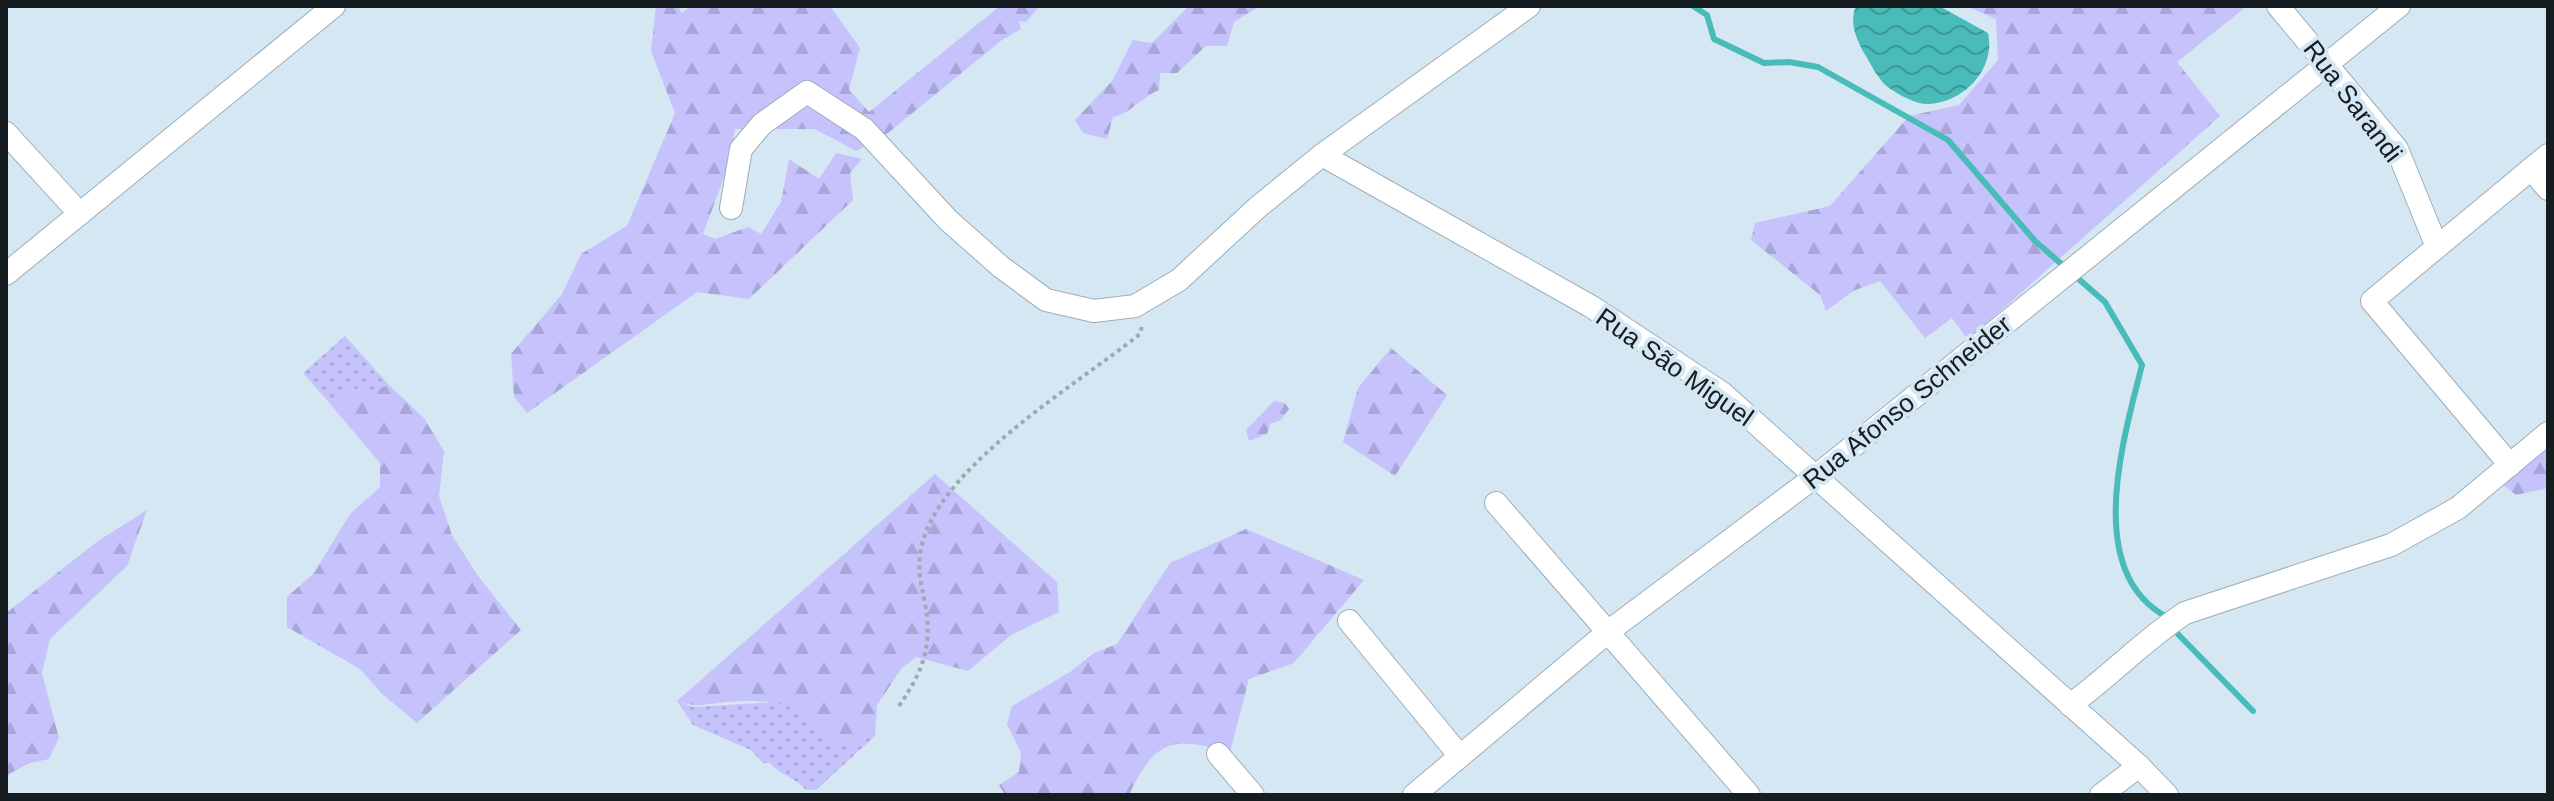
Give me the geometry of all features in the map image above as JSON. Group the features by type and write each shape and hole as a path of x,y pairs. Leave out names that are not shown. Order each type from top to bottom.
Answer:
{"street":[{"path":"6,274 334,6"},
{"path":"731,208 741,149 762,124 807,92 864,129 948,220 1001,267 1046,300 1094,311 1146,302 1179,280 1258,207 1322,155 1529,6"},
{"name":"Rua Sarandi","path":"2278,6 2397,149 2437,247"},
{"name":"Rua Afonso Schneider","path":"1414,795 1609,631 1816,476 2399,6"},
{"path":"6,133 80,214"},
{"name":"Rua São Miguel","path":"1322,155 1592,307 1722,393 2139,766 2167,795"},
{"path":"2510,465 2372,301 2540,162 2548,189"},
{"path":"2070,705 2109,678 2156,632 2185,613 2391,545 2458,508 2548,433"},
{"path":"1496,503 1749,795"},
{"path":"1349,621 1459,755"},
{"path":"1218,754 1253,795"},
{"path":"2101,795 2139,766"}],"path":[{"path":"899,706 922,672 928,634 918,575 921,546 952,489 985,455 1140,334 1146,302"}],"green space":[{"path":"656,6 678,6 682,13 691,6 830,6 860,48 849,90 869,112 1000,6 1040,6 1026,22 1019,21 1021,29 1002,40 888,133 856,151 815,129 735,129 729,164 703,234 715,239 748,227 761,234 781,202 789,159 819,179 836,153 862,159 850,173 853,200 749,299 697,292 527,413 514,397 511,354 562,294 581,254 627,226 675,113 651,51"},
{"path":"1189,6 1260,6 1234,22 1227,46 1206,46 1177,73 1160,73 1159,90 1113,117 1107,139 1083,133 1075,120 1112,81 1133,40 1152,43"},
{"path":"1966,6 2247,6 2177,62 2220,116 1968,340 1952,318 1925,338 1880,281 1853,291 1826,311 1820,295 1751,240 1755,223 1830,206 1909,116 1959,105 1998,60 1996,19"},
{"path":"345,336 389,385 370,391 353,389 342,400 326,399 303,373"},
{"path":"1391,348 1447,395 1395,476 1343,442 1358,388"},
{"path":"389,385 424,418 444,451 439,496 452,535 478,576 521,630 417,723 382,694 360,669 287,627 287,597 314,573 350,514 380,487 380,463 326,399 342,400 353,389 370,391"},
{"path":"1274,401 1285,403 1289,409 1281,420 1270,424 1267,434 1249,441 1246,430"},
{"path":"2548,438 2548,488 2516,495 2497,480"},
{"path":"935,474 1057,582 1059,612 1011,635 968,671 916,657 901,669 877,705 875,736 839,745 802,713 775,703 745,701 695,705 677,701"},
{"path":"147,510 127,566 50,639 42,673 59,738 49,759 30,763 9,774 6,784 6,613 98,541"},
{"path":"1246,529 1364,580 1294,663 1249,679 1230,752 1194,744 1168,746 1148,762 1129,795 1005,795 999,785 1019,772 1021,753 1007,724 1012,706 1070,672 1094,653 1117,644 1170,563"},
{"path":"677,701 693,707 778,702 812,719 839,745 875,736 816,790 806,790 770,763 763,763 751,750 693,725"}],"water":[{"path":"1856,6 1939,6 1988,33 1987,59 1982,70 1966,90 1942,102 1924,104 1903,96 1881,81 1864,53 1853,24"}],"waterway":[{"path":"1693,6 1707,15 1714,39 1764,63 1789,62 1818,67 1948,140 2035,241 2105,302 2142,365 2120,464 2116,500 2117,535 2124,568 2140,595 2165,616"},
{"path":"2174,630 2253,711"}]}
